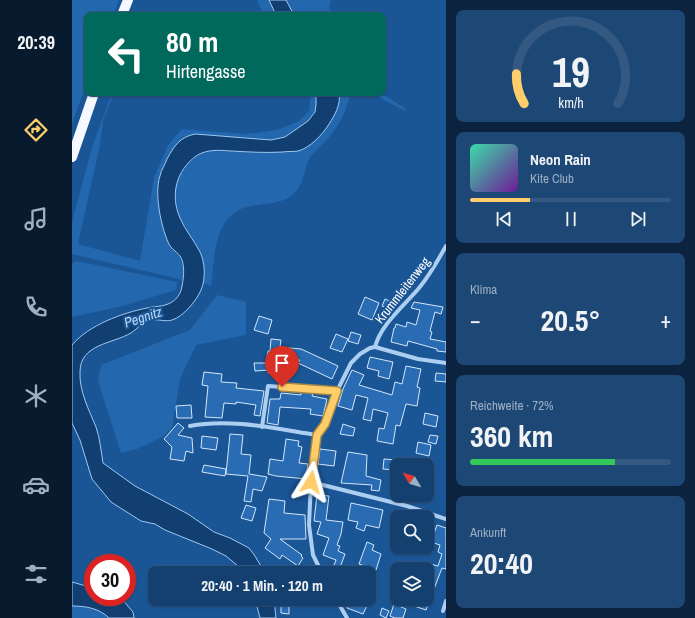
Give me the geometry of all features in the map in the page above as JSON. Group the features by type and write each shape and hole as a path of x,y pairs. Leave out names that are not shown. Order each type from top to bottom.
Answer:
{"main road":[{"path":"123,12 128,0"},
{"path":"72,157 93,96"}],"street":[{"name":"Krummleitenweg","path":"375,347 378,338 389,322 420,287 446,246"},
{"path":"318,566 312,550 309,525 311,482 317,435 325,424 337,391 352,363 360,354 370,348 375,347 418,359 446,363"},
{"path":"262,427 268,386 337,391"},
{"path":"190,426 205,423 262,427 317,435"},
{"path":"311,482 407,506 446,519"},
{"path":"443,611 446,601"},
{"path":"340,606 347,618"}],"shaded area":[{"path":"72,0 119,0 114,12 84,12 84,90 72,124"},
{"path":"257,0 269,0 275,12 262,12"},
{"path":"286,0 331,0 329,8 331,12 292,12"},
{"path":"111,96 113,96 103,121 100,145 78,244 140,261 154,178 168,145 182,129 246,134 277,130 299,121 309,111 311,96 316,96 315,112 308,121 285,137 271,140 195,134 173,149 174,251 182,264 183,280 72,254 72,222 92,147"},
{"path":"340,96 350,96 345,111 334,131 311,156 301,184 294,194 288,198 273,203 247,207 236,212 227,220 221,229 217,240 211,287 206,283 203,284 204,275 201,253 179,216 174,190 179,177 187,165 205,151 217,150 253,153 298,151 322,134"},
{"path":"377,96 386,96 406,109 405,111"},
{"path":"77,261 177,282 176,290 123,306 72,317 72,264"},
{"path":"217,295 246,302 246,335 196,345 180,379 172,427 164,436 137,449 121,453 98,381 101,365 190,330"},
{"path":"72,606 92,608 109,618 72,618"}],"water":[{"path":"269,0 286,0 292,12 275,12"},
{"name":"Pegnitz","path":"316,96 339,96 337,109 326,128 312,144 303,149 296,151 270,152 213,150 196,156 189,162 177,184 175,201 184,227 202,256 204,281 199,294 189,308 176,318 170,321 148,321 131,333 91,350 81,363 81,386 96,427 103,463 135,486 188,514 214,532 249,548 261,566 238,566 226,556 212,549 165,530 155,524 141,521 111,502 92,479 80,440 72,423 72,345 87,331 106,321 137,310 166,305 176,299 179,294 184,270 183,262 180,256 169,244 165,235 159,209 158,183 167,159 175,146 181,140 195,134 271,140 285,137 308,121 315,112"},
{"path":"72,582 84,585 84,606 128,606 133,612 134,618 109,618 92,608 72,606"},
{"path":"257,606 275,606 276,618 260,618"}],"building":[{"path":"365,297 379,303 372,320 358,314"},
{"path":"385,299 394,303 391,310 382,306"},
{"path":"414,302 443,307 441,314 435,312 430,331 432,332 430,339 446,342 446,352 437,351 437,349 408,341 407,346 391,342 396,324 406,327 407,322 416,325 420,310 411,308"},
{"path":"259,316 272,320 268,334 254,330"},
{"path":"351,332 361,335 358,344 348,341"},
{"path":"336,334 348,339 342,352 330,348"},
{"path":"271,339 281,340 280,347 301,349 338,366 332,379 298,363 300,360 284,359 282,375 268,373 269,370 255,371 254,363 266,363 268,351 270,351"},
{"path":"370,357 393,362 389,379 378,376 379,371 367,368"},
{"path":"406,366 421,369 417,387 420,388 417,406 406,404 400,426 396,425 393,444 377,441 379,428 384,429 388,413 373,409 371,421 363,419 368,398 356,395 352,410 338,406 343,389 352,370 364,375 359,385 392,395 395,382 402,384"},
{"path":"204,372 222,374 221,382 237,383 236,388 264,391 260,416 254,415 256,405 236,402 236,404 224,403 222,418 205,417 208,386 202,385"},
{"path":"436,373 446,374 446,382 435,381"},
{"path":"301,392 313,393 312,396 327,399 323,416 310,414 311,409 280,407 278,425 267,423 270,399 280,399 281,393 301,395"},
{"path":"191,405 192,418 177,418 176,406"},
{"path":"425,413 438,416 436,427 423,424"},
{"path":"178,423 184,428 178,435 192,438 193,453 186,451 184,461 170,459 172,447 164,439"},
{"path":"343,424 355,428 353,436 340,434"},
{"path":"230,434 243,435 241,454 251,455 249,474 267,477 262,491 253,489 251,502 244,501 248,476 226,474"},
{"path":"430,435 438,436 436,444 428,442"},
{"path":"202,436 218,438 216,450 201,448"},
{"path":"286,439 299,441 298,446 302,447 299,463 308,464 306,479 268,474 270,459 283,461"},
{"path":"418,442 431,445 429,456 416,453"},
{"path":"320,449 336,451 334,466 318,464"},
{"path":"348,452 367,455 366,476 381,480 379,491 371,490 372,485 341,483"},
{"path":"384,459 390,460 390,470 383,469"},
{"path":"204,465 226,469 225,476 202,472"},
{"path":"317,495 329,496 326,520 343,522 337,545 340,546 338,551 345,554 341,566 334,566 336,560 323,555 329,538 317,534 321,522 314,521"},
{"path":"269,499 285,501 284,513 305,515 306,539 280,539 302,555 301,556 303,558 298,566 282,555 280,559 265,548 271,539 264,533"},
{"path":"351,503 383,510 379,528 366,525 364,531 356,528 358,522 348,520"},
{"path":"246,505 256,508 252,521 241,518"},
{"path":"437,525 446,528 446,569 442,568 434,589 434,565 438,566 442,554 438,552 440,545 434,543 434,534"},
{"path":"367,542 374,545 372,550 381,554 376,570 376,566 365,566 359,564"},
{"path":"281,606 289,606 289,614 281,613"},
{"path":"348,606 367,606 363,614 347,608"},
{"path":"393,606 399,606 406,609 403,618 395,618 390,616"},
{"path":"414,606 428,606 426,610"},
{"path":"382,608 389,611 386,618 380,615"}],"route":[{"path":"282,387 337,391 325,424 317,435 311,482"}]}
